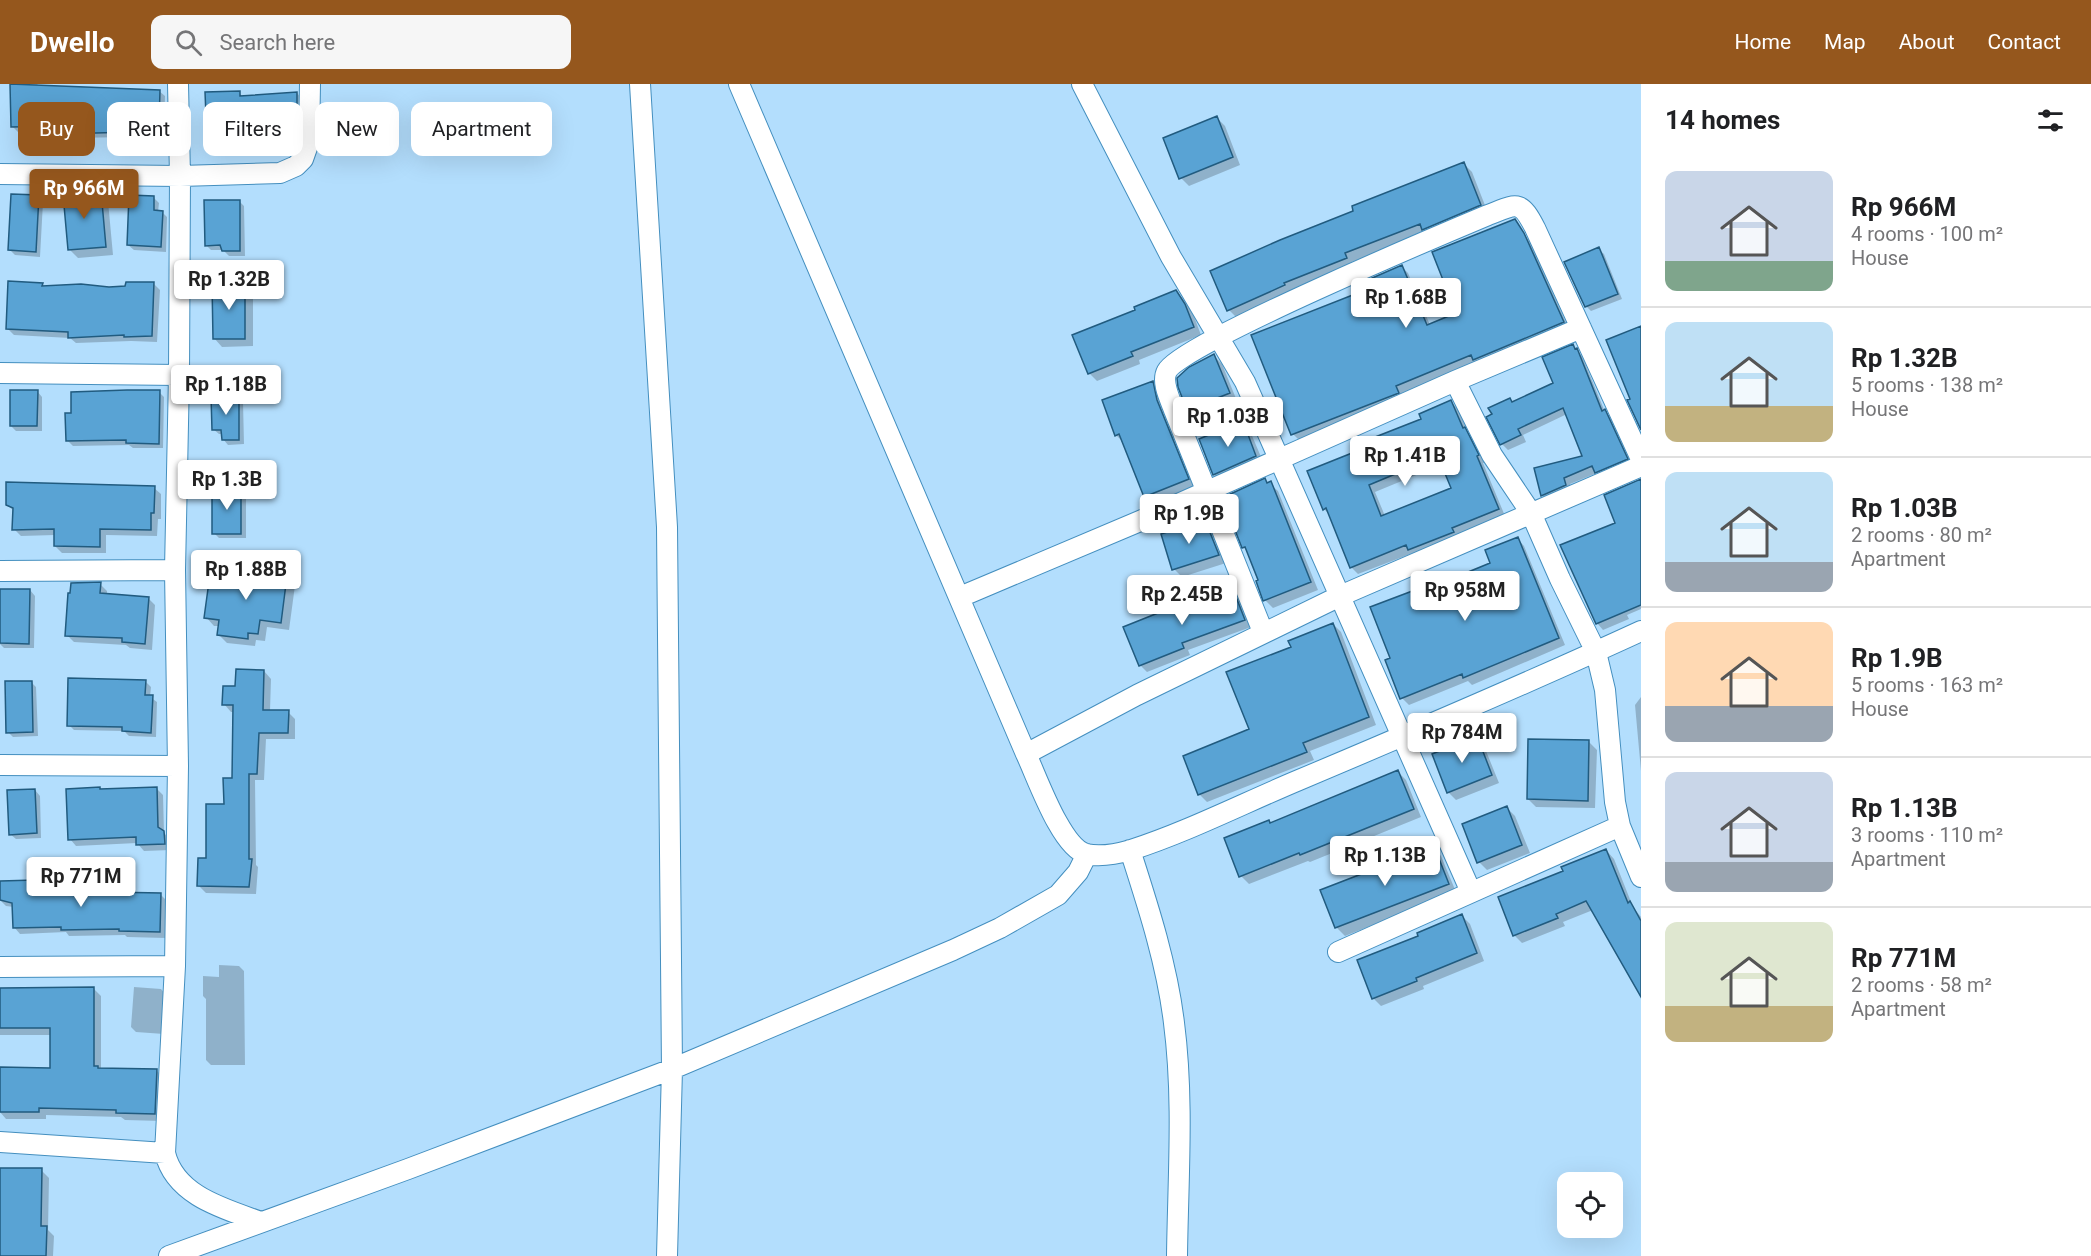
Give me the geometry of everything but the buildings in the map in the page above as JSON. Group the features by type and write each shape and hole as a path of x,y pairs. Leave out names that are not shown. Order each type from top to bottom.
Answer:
{"street":[{"path":"178,84 179,375 175,570 178,766 175,966 165,1153 171,1171 207,1202 261,1222"},
{"path":"0,174 180,176 280,173 296,166 303,159 309,142 310,84"},
{"path":"640,84 667,527 672,1069 667,1256"},
{"path":"739,84 1026,754 1066,839 1080,851 1087,854 1107,854 1130,850 1169,835 1401,737 1641,631"},
{"path":"1082,84 1171,257 1245,382 1471,892"},
{"path":"1263,632 1167,391 1165,375 1177,360 1269,311 1453,230 1503,209 1518,206 1525,210 1535,228 1641,459"},
{"path":"960,597 1581,328"},
{"path":"0,373 179,375"},
{"path":"1455,381 1492,454 1531,513 1596,652 1605,690 1615,802 1620,826 1641,877"},
{"path":"1026,754 1263,632 1340,596 1641,466"},
{"path":"0,571 175,570"},
{"path":"0,765 178,766"},
{"path":"1338,952 1620,826"},
{"path":"1130,850 1149,911 1174,1020 1179,1075 1177,1256"},
{"path":"169,1256 419,1165 672,1069 953,950 1000,928 1058,895 1078,872 1087,854"},
{"path":"0,967 175,966"},
{"path":"0,1142 165,1153"}]}
